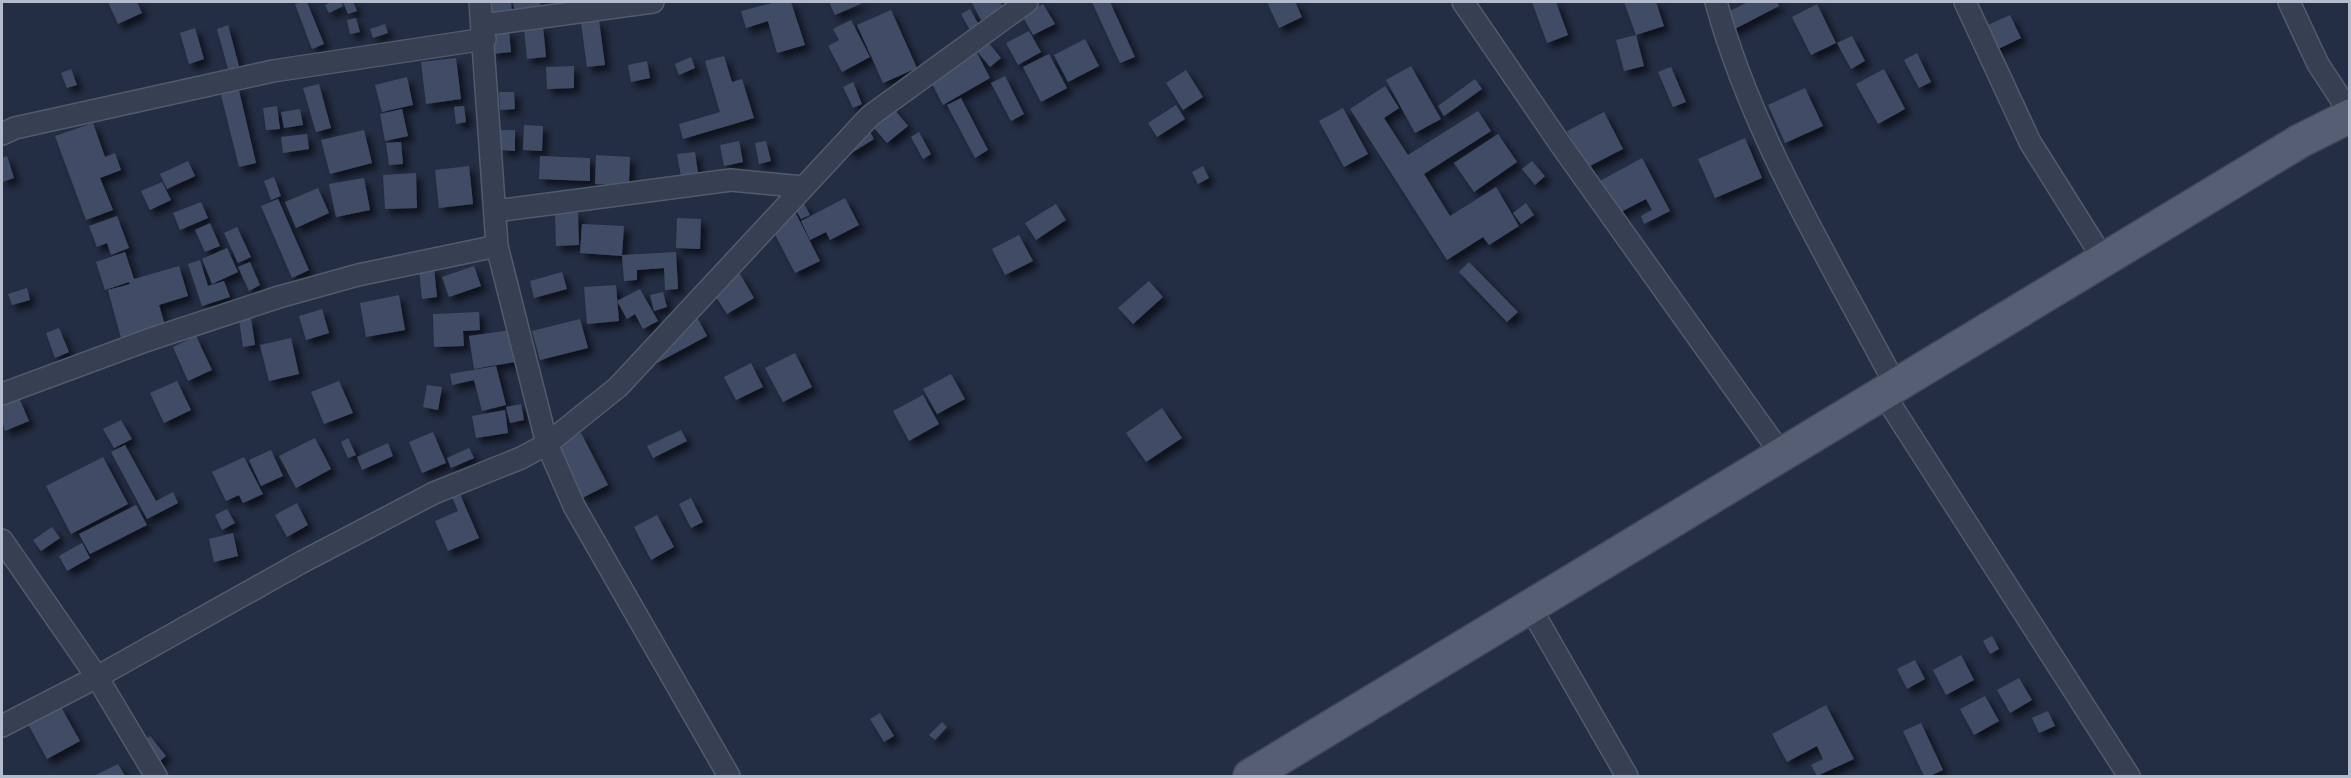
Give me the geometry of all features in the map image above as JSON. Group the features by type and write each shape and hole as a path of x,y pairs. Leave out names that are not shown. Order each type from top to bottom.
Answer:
{"main road":[{"path":"1250,777 2300,141 2349,114"}],"street":[{"path":"480,2 484,32 497,246 546,444 574,506 729,777"},
{"path":"2,134 15,128 273,71 653,2"},
{"path":"2,726 97,677 302,562 424,498 521,458 546,444 618,387 870,116 1027,2"},
{"path":"1463,2 1563,148 1782,455"},
{"path":"1716,2 1729,51 1777,160 1889,389 2129,777"},
{"path":"1965,2 2030,142 2104,260"},
{"path":"2289,2 2318,64 2349,114"},
{"path":"495,211 731,180 803,187"},
{"path":"2,394 148,340 279,297 358,275 497,246"},
{"path":"2,540 97,677 156,777"},
{"path":"1530,607 1627,777"}],"building":[{"path":"108,2 137,2 142,13 118,24"},
{"path":"307,2 324,44 312,49 295,4"},
{"path":"331,2 341,2 343,6 329,13 325,5"},
{"path":"343,2 353,2 357,11 348,14"},
{"path":"488,2 511,2 512,13 491,17"},
{"path":"513,2 540,2 541,8 515,12"},
{"path":"776,2 791,2 805,45 777,53 768,21 746,28 741,11"},
{"path":"829,2 865,2 835,15"},
{"path":"1000,2 1003,8 981,20 972,3"},
{"path":"1092,2 1110,2 1135,57 1120,63"},
{"path":"1267,2 1295,2 1302,17 1279,28"},
{"path":"1532,2 1556,2 1568,35 1547,43"},
{"path":"1624,2 1656,2 1664,26 1636,35"},
{"path":"1748,2 1777,2 1779,6 1729,32 1720,16"},
{"path":"1043,4 1055,24 1033,35 1022,15"},
{"path":"1817,4 1836,43 1811,55 1792,17"},
{"path":"970,9 979,25 970,30 961,14"},
{"path":"891,10 917,68 883,83 857,25"},
{"path":"2010,15 2021,38 1990,53 1979,29"},
{"path":"356,18 360,32 350,34 347,20"},
{"path":"599,20 605,65 587,67 581,23"},
{"path":"851,20 870,57 842,72 828,46 839,40 833,29"},
{"path":"385,24 388,33 373,38 370,29"},
{"path":"228,25 239,66 228,69 217,29"},
{"path":"543,26 546,57 527,59 524,28"},
{"path":"195,28 204,59 189,64 180,33"},
{"path":"509,31 511,52 492,54 490,33"},
{"path":"1029,31 1041,52 1018,65 1006,43"},
{"path":"1636,35 1644,66 1624,71 1616,40"},
{"path":"1852,36 1865,61 1851,69 1837,43"},
{"path":"1085,39 1099,66 1068,82 1054,55"},
{"path":"988,42 1001,58 990,67 977,51"},
{"path":"976,51 990,78 943,105 928,76"},
{"path":"1917,53 1931,82 1919,88 1904,60"},
{"path":"1049,54 1067,88 1041,102 1023,67"},
{"path":"724,56 732,82 742,79 754,118 683,139 679,124 720,112 705,61"},
{"path":"691,57 695,68 679,75 675,64"},
{"path":"456,58 461,99 426,104 421,62"},
{"path":"647,61 650,78 631,82 628,65"},
{"path":"574,66 574,88 547,89 546,67"},
{"path":"1411,66 1441,119 1415,133 1386,80"},
{"path":"1671,67 1686,102 1673,107 1658,72"},
{"path":"71,69 77,85 67,88 61,73"},
{"path":"1884,69 1905,109 1878,124 1856,84"},
{"path":"1186,70 1203,97 1183,110 1166,83"},
{"path":"1005,76 1024,114 1011,121 991,83"},
{"path":"407,77 413,105 382,112 375,85"},
{"path":"1475,79 1482,89 1444,116 1438,106"},
{"path":"853,82 862,104 853,108 843,87"},
{"path":"319,84 331,128 316,132 303,88"},
{"path":"238,86 256,163 239,167 220,91"},
{"path":"1385,86 1399,108 1384,118 1408,155 1478,111 1491,131 1424,174 1450,216 1496,187 1519,226 1489,245 1483,237 1447,260 1350,109"},
{"path":"1805,88 1823,126 1785,143 1768,105"},
{"path":"499,92 514,92 515,109 500,110"},
{"path":"961,98 988,150 975,158 947,105"},
{"path":"890,104 908,126 887,143 869,122"},
{"path":"1176,105 1185,119 1157,137 1148,123"},
{"path":"277,106 280,129 266,130 263,108"},
{"path":"464,106 466,122 456,124 454,107"},
{"path":"1343,108 1368,154 1344,167 1319,121"},
{"path":"300,109 303,125 284,128 281,112"},
{"path":"402,109 408,136 385,141 380,114"},
{"path":"1604,112 1623,149 1586,168 1567,131"},
{"path":"93,123 105,157 115,153 121,170 100,178 113,210 86,220 55,136"},
{"path":"524,125 543,126 542,151 523,150"},
{"path":"866,125 874,139 850,154 841,140"},
{"path":"364,130 372,163 330,174 321,140"},
{"path":"501,130 515,130 515,151 500,150"},
{"path":"919,132 931,154 923,159 911,137"},
{"path":"307,134 309,149 283,153 281,137"},
{"path":"1498,134 1517,162 1474,192 1454,163"},
{"path":"1745,138 1762,178 1715,198 1698,159"},
{"path":"739,141 743,162 724,166 720,145"},
{"path":"766,141 771,161 759,164 755,143"},
{"path":"401,142 403,164 389,165 386,143"},
{"path":"695,152 698,173 681,176 677,154"},
{"path":"596,155 630,157 629,185 595,184"},
{"path":"7,156 14,178 2,182 2,158"},
{"path":"540,156 590,158 590,181 539,179"},
{"path":"1642,158 1670,211 1644,224 1641,216 1652,210 1646,199 1615,215 1598,182"},
{"path":"188,161 195,176 167,189 160,174"},
{"path":"1532,161 1545,176 1535,185 1522,169"},
{"path":"469,166 473,204 439,208 435,170"},
{"path":"1203,166 1209,178 1198,184 1192,172"},
{"path":"416,173 417,208 385,209 383,175"},
{"path":"274,177 281,196 271,200 264,181"},
{"path":"364,178 370,210 336,217 329,184"},
{"path":"162,182 171,200 150,210 141,191"},
{"path":"318,188 329,213 296,228 285,202"},
{"path":"845,198 859,225 830,240 826,232 810,240 801,221"},
{"path":"278,199 309,270 292,278 261,206"},
{"path":"201,202 208,218 180,230 173,213"},
{"path":"803,202 810,215 801,219 794,207"},
{"path":"1526,203 1534,215 1521,224 1513,213"},
{"path":"791,204 820,261 795,273 766,217"},
{"path":"1056,204 1066,220 1036,240 1025,223"},
{"path":"578,212 579,245 556,246 555,214"},
{"path":"117,216 129,248 111,255 107,243 97,247 89,226"},
{"path":"677,218 701,219 700,249 676,248"},
{"path":"210,223 220,246 205,252 195,230"},
{"path":"582,224 624,226 622,255 676,252 678,289 665,290 664,268 637,270 637,280 624,281 622,256 580,253"},
{"path":"237,227 251,257 238,263 224,233"},
{"path":"1019,235 1033,261 1005,275 992,249"},
{"path":"227,248 238,272 212,284 202,259"},
{"path":"125,252 134,279 179,266 188,296 159,305 165,325 121,338 108,290 130,284 129,282 105,290 96,262"},
{"path":"200,260 208,286 224,281 230,297 202,306 188,264"},
{"path":"250,262 260,285 249,291 238,267"},
{"path":"1469,262 1518,312 1507,322 1459,272"},
{"path":"474,266 481,286 449,297 442,277"},
{"path":"434,268 437,297 422,299 419,270"},
{"path":"562,272 567,289 534,298 530,281"},
{"path":"740,274 754,298 727,314 712,291"},
{"path":"1149,281 1163,297 1133,324 1118,308"},
{"path":"616,285 619,321 587,324 584,287"},
{"path":"27,288 30,300 12,305 8,294"},
{"path":"640,289 658,321 643,329 635,314 627,319 617,301"},
{"path":"663,292 667,307 654,311 650,295"},
{"path":"399,295 405,330 366,337 360,303"},
{"path":"322,309 329,333 306,340 299,316"},
{"path":"479,312 480,330 463,331 464,346 434,347 433,314"},
{"path":"697,317 707,336 657,363 652,353"},
{"path":"251,318 255,345 243,347 239,320"},
{"path":"580,319 588,348 540,360 532,331"},
{"path":"59,328 69,352 55,358 46,333"},
{"path":"511,330 515,362 474,369 469,336"},
{"path":"196,336 212,370 188,381 173,347"},
{"path":"291,338 299,374 269,381 260,345"},
{"path":"795,353 812,387 783,402 765,368"},
{"path":"751,363 763,387 736,400 724,377"},
{"path":"496,366 506,405 482,411 474,380 452,385 450,374"},
{"path":"951,374 965,399 937,414 923,389"},
{"path":"177,381 191,410 164,423 150,393"},
{"path":"339,381 353,413 324,424 311,392"},
{"path":"427,385 442,387 438,410 423,407"},
{"path":"923,395 939,424 909,441 893,411"},
{"path":"19,398 29,421 5,431 2,422 2,406"},
{"path":"521,404 524,420 510,423 506,407"},
{"path":"1162,408 1182,438 1146,462 1126,433"},
{"path":"505,410 508,433 476,438 472,416"},
{"path":"121,420 132,439 114,448 103,429"},
{"path":"681,430 687,441 653,458 647,446"},
{"path":"433,432 446,463 422,473 409,442"},
{"path":"581,433 608,485 582,498 555,446"},
{"path":"315,438 331,469 296,488 279,456"},
{"path":"348,438 356,455 348,458 341,442"},
{"path":"388,443 393,456 362,470 357,457"},
{"path":"125,445 156,501 173,492 178,503 147,519 111,452"},
{"path":"469,448 474,458 451,468 447,458"},
{"path":"271,450 283,476 261,486 249,460"},
{"path":"103,457 128,504 71,534 46,486"},
{"path":"244,457 263,494 243,503 239,495 226,501 212,472"},
{"path":"459,492 479,538 448,551 435,521 458,511 451,495"},
{"path":"691,498 703,522 691,528 679,504"},
{"path":"297,503 308,525 287,537 275,515"},
{"path":"136,505 147,525 90,554 79,534"},
{"path":"227,509 235,523 222,530 215,515"},
{"path":"657,515 674,547 651,560 634,527"},
{"path":"52,527 60,538 41,551 33,540"},
{"path":"233,533 238,556 214,562 209,539"},
{"path":"82,543 90,558 67,571 59,556"},
{"path":"1992,636 1999,649 1990,654 1983,641"},
{"path":"1961,655 1974,680 1946,695 1933,670"},
{"path":"1915,660 1925,679 1907,689 1897,669"},
{"path":"2019,678 2032,700 2010,713 1997,690"},
{"path":"1985,696 1999,721 1974,735 1960,709"},
{"path":"1826,705 1854,759 1817,776 1811,765 1823,759 1817,746 1787,762 1772,734"},
{"path":"61,707 80,741 47,759 28,724"},
{"path":"2048,711 2055,726 2039,733 2032,718"},
{"path":"880,713 894,736 884,742 870,719"},
{"path":"942,722 947,727 935,740 929,735"},
{"path":"1921,723 1943,770 1930,776 1924,776 1903,731"},
{"path":"150,736 166,756 155,765 139,745"},
{"path":"118,764 125,776 94,776"}]}
